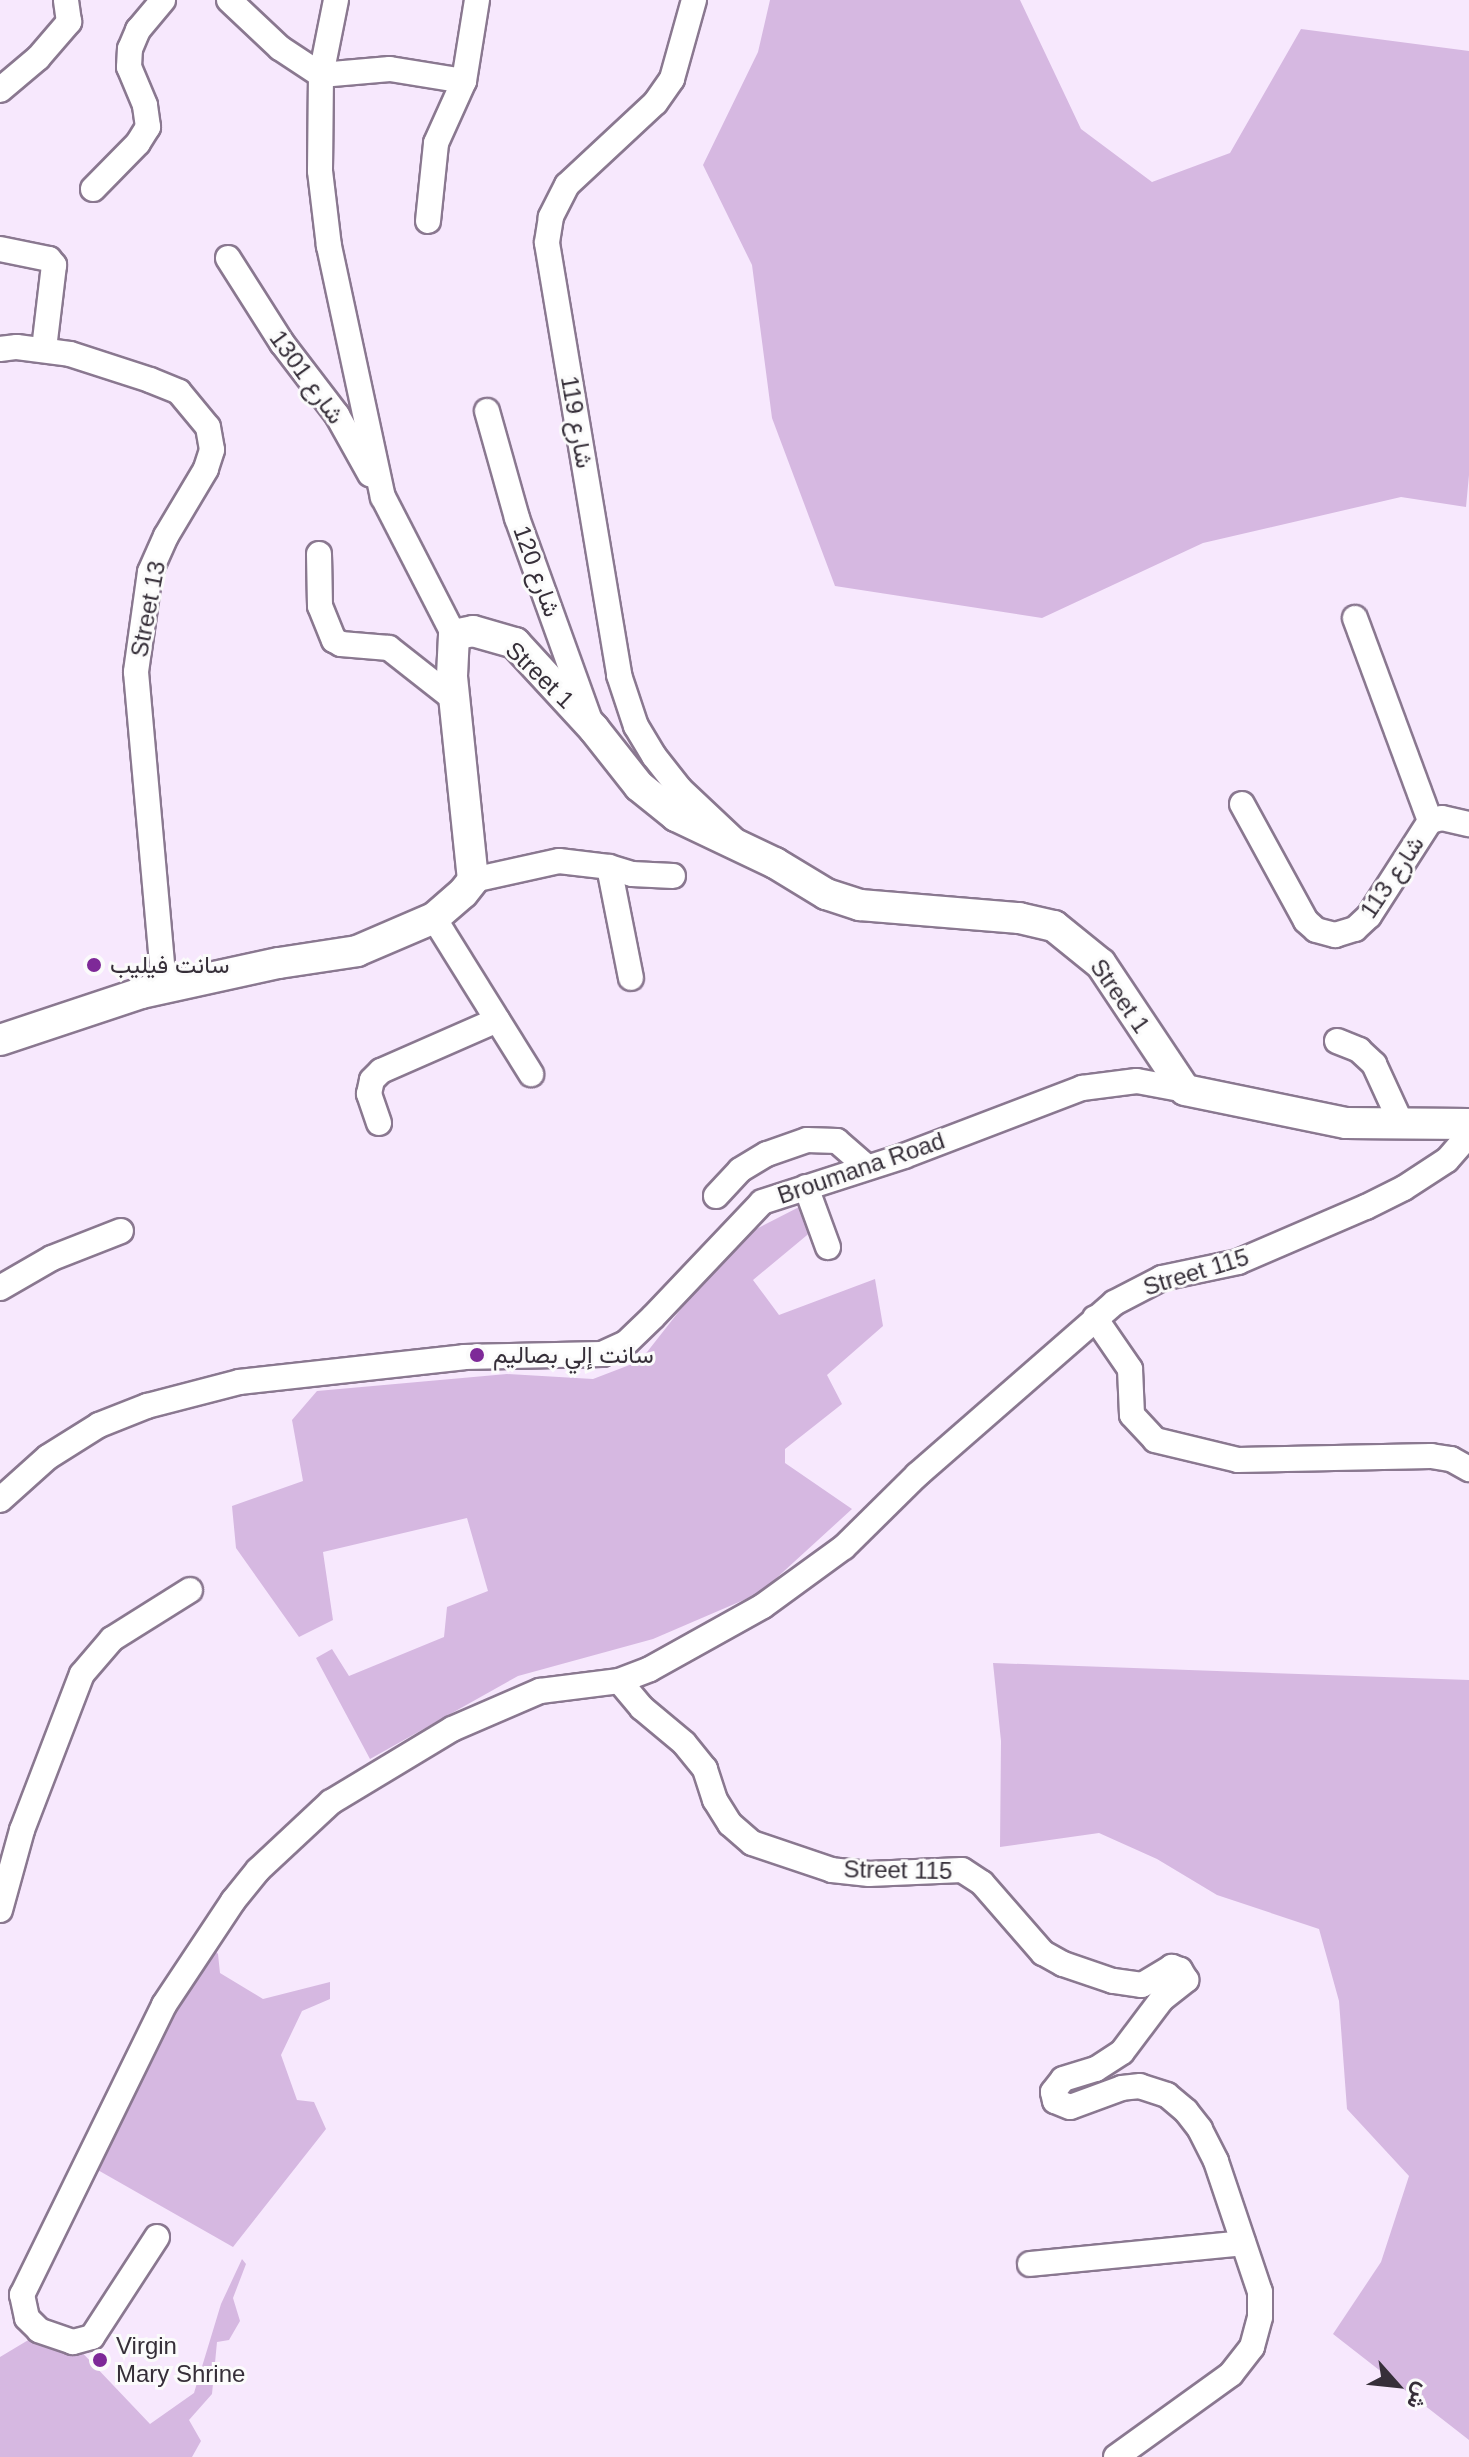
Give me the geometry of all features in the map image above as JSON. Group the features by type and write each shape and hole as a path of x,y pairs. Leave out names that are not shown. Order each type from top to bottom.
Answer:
{"street":[{"path":"0,90 38,58 69,22 66,0"},
{"path":"93,189 138,143 148,127 145,105 129,67 130,49 138,30 163,0"},
{"path":"229,0 280,48 321,75 390,69 464,81"},
{"path":"336,0 321,75 320,171 329,246 383,497 454,635 455,700 473,880"},
{"path":"428,221 436,143 464,81 477,0"},
{"name":"شارع 119","path":"694,0 672,79 655,103 567,185 551,217 547,243 623,688 636,726 654,756 680,789 743,849"},
{"path":"0,249 49,259 54,265 44,349"},
{"name":"شارع 1301","path":"228,258 282,343 337,415 383,497"},
{"name":"Street 13","path":"0,349 44,349 112,366 179,392 208,427 212,450 206,469 166,536 150,572 136,672 164,987"},
{"name":"شارع 120","path":"487,411 517,518 594,729"},
{"path":"319,554 320,606 334,640 341,644 389,648 455,700"},
{"path":"1355,618 1430,821"},
{"name":"Street 1","path":"454,635 484,632 515,643 594,729 639,786 676,816 826,894 860,905 1019,918 1054,926 1101,964 1185,1090"},
{"name":"شارع 113","path":"1242,804 1306,921 1316,930 1335,935 1355,929 1369,916 1430,821 1442,818 1469,824"},
{"path":"0,1040 108,1001 164,987 279,963 357,951 434,918 473,880 559,861 609,867 632,874 673,876"},
{"path":"609,867 631,978"},
{"path":"434,918 531,1074"},
{"path":"379,1123 369,1094 372,1080 381,1071 497,1020"},
{"path":"1337,1041 1359,1050 1374,1064 1402,1125"},
{"name":"Broumana Road","path":"0,1500 48,1457 99,1425 147,1406 239,1382 464,1357 572,1358 602,1354 626,1343 762,1202 904,1156 1082,1088 1137,1081 1346,1123 1469,1124"},
{"name":"Street 115","path":"1116,2457 1217,2387 1252,2347 1260,2317 1260,2292 1216,2161 1200,2129 1176,2101 1140,2086 1122,2088 1070,2107 1055,2101 1053,2092 1063,2079 1096,2069 1122,2052 1162,1999 1186,1980 1180,1970 1172,1967 1142,1985 1113,1981 1063,1964 1043,1953 982,1883 962,1870 869,1874 832,1870 752,1843 730,1824 715,1800 705,1769 684,1743 642,1708 619,1681 650,1669 763,1606 844,1547 917,1475 1114,1303 1162,1278 1238,1262 1391,1195 1447,1160 1469,1135"},
{"path":"716,1196 740,1170 767,1154 807,1140 837,1141 867,1167"},
{"path":"806,1187 828,1247"},
{"path":"0,1288 52,1258 121,1231"},
{"path":"1095,1318 1130,1369 1132,1415 1155,1440 1238,1460 1431,1456 1451,1459 1469,1469"},
{"path":"0,1910 22,1830 82,1674 112,1639 190,1590"},
{"path":"157,2237 92,2337 73,2342 39,2330 27,2318 22,2295 164,2005 233,1901 258,1870 331,1802 452,1729 540,1691 619,1681"},
{"path":"1030,2264 1243,2243"}],"shaded area":[{"path":"770,0 1020,0 1081,129 1152,182 1230,153 1301,29 1469,51 1469,475 1466,507 1401,497 1203,543 1042,618 835,586 772,418 752,265 703,165 758,52"},
{"path":"803,1205 812,1231 753,1280 779,1315 875,1279 883,1326 827,1375 842,1404 785,1449 785,1463 852,1509 760,1593 653,1639 518,1676 370,1759 316,1658 332,1649 349,1676 444,1637 447,1607 488,1591 467,1518 323,1552 333,1620 299,1637 236,1548 232,1506 303,1481 292,1420 317,1391 507,1374 593,1379 640,1361 735,1240"},
{"path":"993,1663 1469,1680 1469,2440 1333,2334 1381,2262 1409,2176 1347,2109 1339,2001 1319,1929 1217,1895 1157,1859 1099,1833 1000,1847 1001,1741"},
{"path":"207,1941 218,1954 220,1973 263,1999 330,1982 330,1999 302,2011 281,2055 297,2100 314,2102 326,2129 233,2247 96,2169"},
{"path":"242,2259 246,2264 233,2298 240,2321 229,2340 217,2342 212,2394 189,2420 201,2441 192,2457 0,2457 0,2357 55,2324 150,2424 194,2393 221,2304"}],"place":[{"name":"سانت فيليب","path":"94,965"},
{"name":"سانت إلي بصاليم","path":"477,1355"},
{"name":"Virgin Mary Shrine","path":"100,2360"}]}
